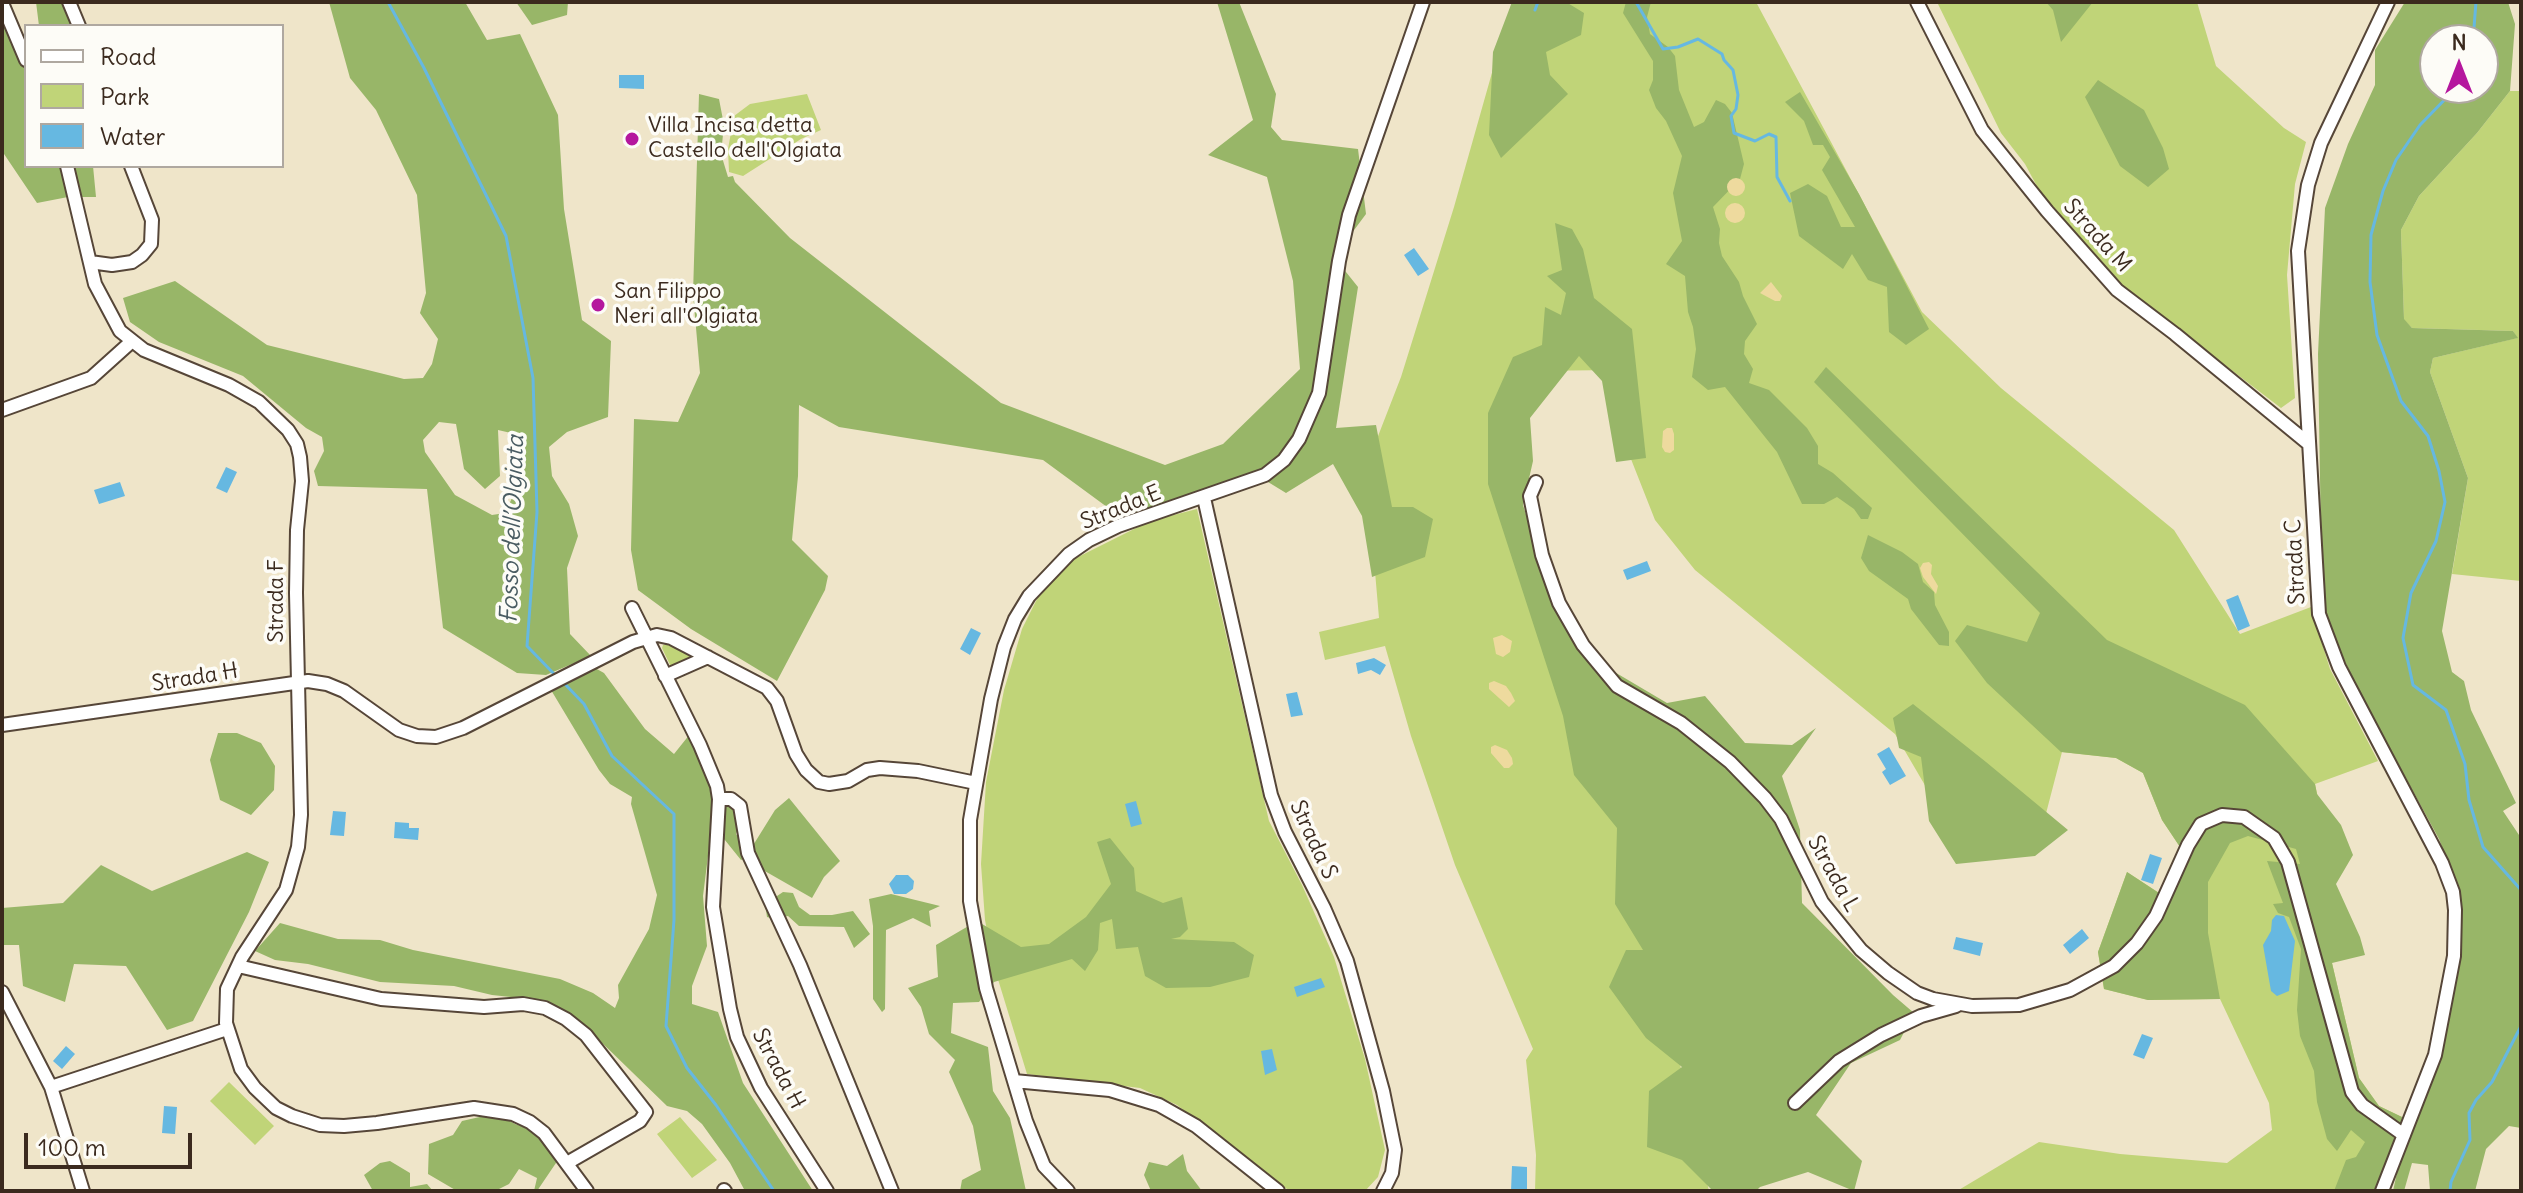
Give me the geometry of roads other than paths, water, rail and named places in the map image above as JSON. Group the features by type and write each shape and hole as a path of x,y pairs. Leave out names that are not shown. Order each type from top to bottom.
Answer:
{"street":[{"path":"69,2 78,24"},
{"name":"Strada E","path":"1068,1191 1049,1173 1040,1158 986,988 972,924 968,850 976,783 1004,647 1015,619 1035,588 1069,554 1102,533 1253,481 1275,468 1299,439 1319,393 1349,215 1423,2"},
{"name":"Strada M","path":"1917,2 1982,130 2056,222 2117,290 2309,444"},
{"name":"Strada C","path":"2382,1191 2435,1055 2447,1003 2455,943 2454,901 2447,874 2435,848 2339,667 2322,623 2316,590 2298,251 2303,209 2321,143 2388,2"},
{"path":"2,3 24,55"},
{"name":"Strada F","path":"67,168 98,292 117,328 131,342 250,397 280,421 297,444 302,473 297,546 301,815 296,862 280,902 238,966 225,997 227,1029 238,1061 255,1088 276,1108 320,1125 344,1126 467,1109 492,1109 513,1114 544,1133 587,1191"},
{"path":"90,262 112,265 132,262 151,244 152,220 132,168"},
{"path":"2,410 88,380 101,372 131,342"},
{"name":"Strada L","path":"1536,482 1531,503 1545,566 1572,630 1599,666 1621,688 1670,716 1713,747 1765,798 1781,819 1822,902 1861,950 1917,993 1959,1005 1996,1007 2039,1001 2083,984 2114,966 2130,952 2150,926 2201,824 2216,816 2240,815 2269,832 2288,862 2352,1092 2366,1109 2404,1135"},
{"name":"Strada S","path":"1204,498 1271,795 1285,832 1347,961 1383,1091 1395,1150 1392,1173 1383,1191"},
{"name":"Strada H","path":"632,608 713,773 719,799 713,897 734,1027 761,1088 827,1191"},
{"path":"645,637 667,637 758,681 772,692 796,754 816,781 829,784 848,781 870,769 880,768 918,771 976,783"},
{"name":"Strada H","path":"2,725 298,681 317,681 333,685 352,696 392,726 411,735 431,737 458,730 645,637"},
{"path":"665,676 708,657"},
{"path":"719,799 731,799 740,806 748,853 800,965 892,1191"},
{"path":"238,966 367,997 484,1007 523,1004 545,1008 566,1019 586,1035 646,1112 640,1121 567,1163"},
{"path":"2,992 51,1087 83,1191"},
{"path":"1795,1103 1839,1061 1881,1035 1921,1016 1959,1005"},
{"path":"51,1087 227,1029"},
{"path":"1014,1081 1110,1090 1159,1105 1196,1126 1278,1191"}],"water":[{"path":"619,75 644,75 644,89 619,88"},
{"path":"1414,248 1429,269 1418,276 1404,255"},
{"path":"226,467 237,472 227,493 216,488"},
{"path":"120,482 125,496 99,504 94,490"},
{"path":"1647,561 1651,571 1627,580 1623,570"},
{"path":"2238,595 2250,626 2238,631 2226,600"},
{"path":"971,628 981,633 970,655 960,649"},
{"path":"1374,658 1386,665 1380,675 1371,670 1358,674 1356,663"},
{"path":"1297,692 1303,715 1291,717 1286,694"},
{"path":"1889,747 1906,776 1890,785 1882,772 1886,769 1877,754"},
{"path":"1136,801 1142,824 1131,827 1125,804"},
{"path":"333,811 346,812 344,836 330,835"},
{"path":"395,822 409,823 409,828 419,828 418,840 394,838"},
{"path":"2150,854 2162,858 2153,884 2141,880"},
{"path":"896,875 908,875 914,881 913,889 906,894 894,894 889,884"},
{"path":"2276,915 2284,916 2295,941 2289,991 2277,996 2271,991 2263,945"},
{"path":"2082,929 2089,938 2070,954 2063,945"},
{"path":"1956,937 1983,943 1980,956 1953,949"},
{"path":"1321,978 1325,987 1297,997 1294,987"},
{"path":"2142,1034 2153,1038 2144,1059 2133,1055"},
{"path":"66,1046 75,1054 62,1069 53,1061"},
{"path":"1272,1049 1277,1070 1265,1075 1261,1051"},
{"path":"164,1106 177,1107 175,1134 162,1133"},
{"path":"1512,1166 1527,1167 1527,1191 1511,1191"}],"waterway":[{"name":"Fosso dell’Olgiata","path":"388,2 424,68 506,236 533,378 537,512 527,646 556,676"},
{"path":"1535,10 1538,2"},
{"path":"1636,2 1663,49 1698,39 1722,54 1733,70 1738,95 1736,109 1731,116 1734,133 1755,141 1769,134 1776,137 1777,177 1790,201"},
{"path":"2474,24 2476,2"},
{"path":"2440,104 2420,125 2396,160 2383,191 2371,235 2370,282 2377,335 2401,401 2428,436 2445,502 2436,541 2411,593 2403,638 2413,685 2446,710 2465,764 2469,800 2483,847 2521,890"},
{"name":"Fosso dell’Olgiata","path":"562,681 584,704 612,756 674,814 674,920 666,1026 687,1068 774,1191"},
{"path":"2450,1191 2470,1140 2469,1113 2492,1082 2521,1026"}],"place":[{"name":"Villa Incisa detta Castello dell'Olgiata","path":"632,139"},
{"name":"San Filippo Neri all'Olgiata","path":"598,305"}]}
